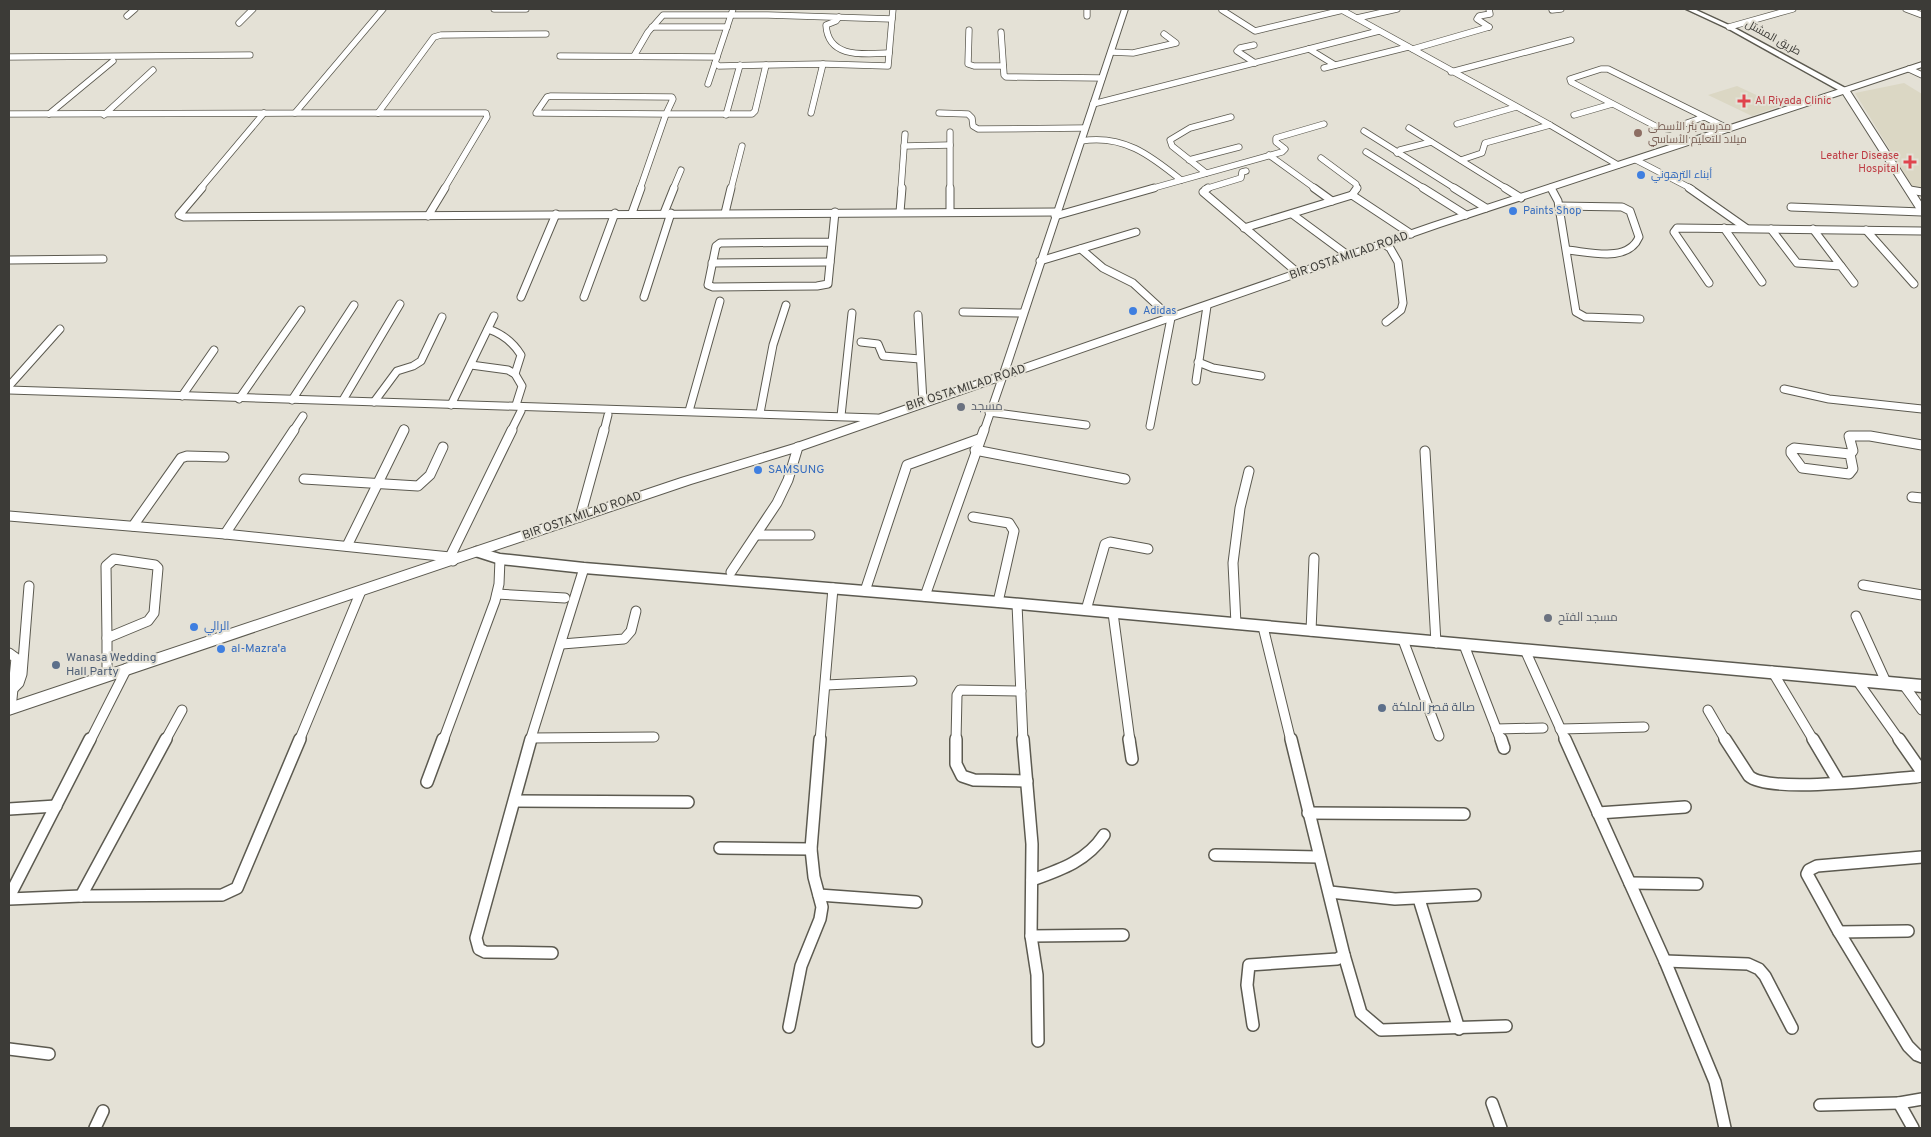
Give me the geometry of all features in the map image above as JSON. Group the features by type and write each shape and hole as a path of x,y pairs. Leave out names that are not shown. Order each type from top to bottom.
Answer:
{"main road":[{"name":"طريق المشتل","path":"1689,9 1729,27 1825,80 1841,91"},
{"name":"BIR OSTA MILAD ROAD","path":"10,709 451,559 686,481 798,447 876,418 1207,306 1486,208 1522,198 1922,64"},
{"path":"1841,91 1855,105 1922,210"},
{"path":"476,552 500,559 584,568 998,602 1922,686"}],"street":[{"path":"127,16 135,9"},
{"path":"239,22 253,9"},
{"path":"295,113 383,9"},
{"path":"494,9 526,9"},
{"path":"817,16 818,9"},
{"path":"716,60 719,66 823,64 888,66 893,9"},
{"path":"1087,9 1087,16"},
{"path":"925,596 975,450 1003,376 1055,214 1125,9"},
{"path":"1357,18 1397,9"},
{"path":"1324,68 1488,28 1488,26 1477,19 1479,16 1490,14 1489,9"},
{"path":"1552,10 1561,9"},
{"path":"1729,27 1793,9"},
{"path":"1906,9 1922,15"},
{"path":"1222,10 1252,30 1258,31 1342,10 1451,72 1516,106 1618,166"},
{"path":"634,56 664,12 732,12 892,19"},
{"path":"708,84 732,12"},
{"path":"839,17 836,21 826,25 831,44 837,49 855,54 889,54"},
{"path":"652,27 727,27"},
{"path":"969,30 968,64 974,66 1003,66"},
{"path":"1093,104 1379,31"},
{"path":"1001,32 1004,75 1008,77 1102,78"},
{"path":"378,113 434,37 441,35 546,34"},
{"path":"1111,52 1133,53 1176,42 1164,34"},
{"path":"1451,72 1571,40"},
{"path":"1254,45 1240,48 1237,51 1255,63"},
{"path":"1309,49 1335,65"},
{"path":"9,57 250,55"},
{"path":"560,56 634,56 716,60"},
{"path":"49,114 113,61"},
{"path":"812,113 823,64"},
{"path":"726,115 740,65"},
{"path":"632,213 666,114 672,97 547,97 536,113 538,114 666,114 726,115 747,114 755,111 766,65"},
{"path":"1704,117 1664,130 1571,82 1570,79 1601,69 1608,69 1729,129"},
{"path":"1908,69 1922,75"},
{"path":"104,115 153,70"},
{"path":"1574,115 1612,104"},
{"path":"1457,124 1516,106"},
{"path":"9,114 483,112 487,115 428,216"},
{"path":"264,113 179,215 182,217 428,216 835,212 1055,214 1285,150 1276,142 1276,138 1324,124"},
{"path":"939,113 968,114 972,118 973,126 978,129 1085,128"},
{"path":"1206,172 1172,146 1170,143 1173,136 1196,126 1231,118"},
{"path":"1461,160 1482,153 1482,146 1485,143 1550,126"},
{"path":"1409,128 1522,198"},
{"path":"1364,131 1397,154 1486,208"},
{"path":"950,132 950,212"},
{"path":"900,212 905,134"},
{"path":"1081,141 1106,138 1126,143 1182,180"},
{"path":"1397,154 1400,150 1431,142"},
{"path":"725,213 742,146"},
{"path":"904,146 950,146"},
{"path":"1189,160 1239,147"},
{"path":"1366,152 1466,215"},
{"path":"1269,155 1332,201"},
{"path":"1244,228 1352,195 1357,190 1356,184 1321,158"},
{"path":"1636,160 1692,189 1746,228"},
{"path":"644,297 681,170"},
{"path":"1246,171 1242,172 1241,178 1205,189 1203,192 1298,273"},
{"path":"1551,188 1559,206 1576,312 1585,317 1640,319"},
{"path":"1910,190 1922,192"},
{"path":"1352,195 1411,234"},
{"path":"1559,206 1622,207 1630,211 1639,237 1635,246 1630,251 1617,253 1567,250"},
{"path":"1791,207 1922,210"},
{"path":"832,242 720,243 716,246 707,283 710,286 823,286 829,282 835,212"},
{"path":"584,297 615,213"},
{"path":"521,297 556,214"},
{"path":"1292,214 1348,256"},
{"path":"1709,283 1674,232 1677,228 1922,231"},
{"path":"1724,228 1762,282"},
{"path":"1771,229 1797,263 1841,266"},
{"path":"1813,229 1854,283"},
{"path":"1866,230 1914,284"},
{"path":"1040,261 1136,232"},
{"path":"1384,244 1392,248 1398,259 1403,303 1401,310 1386,322"},
{"path":"1081,249 1103,268 1133,283 1171,318 1150,426"},
{"path":"9,260 103,259"},
{"path":"712,264 830,262"},
{"path":"689,411 720,301"},
{"path":"343,400 400,304"},
{"path":"292,400 354,305"},
{"path":"760,413 769,362 786,305"},
{"path":"1196,381 1207,306"},
{"path":"239,399 300,310"},
{"path":"963,312 1023,313"},
{"path":"841,416 852,313"},
{"path":"918,315 923,402"},
{"path":"451,405 494,316"},
{"path":"374,402 396,371 413,366 421,361 442,317"},
{"path":"9,386 60,329"},
{"path":"488,329 501,333 517,348 521,355 515,374"},
{"path":"861,342 878,344 883,356 920,359"},
{"path":"182,396 214,350"},
{"path":"1198,362 1213,368 1261,376"},
{"path":"9,524 12,516 225,534 451,559 518,408 522,386 515,374 508,370 471,365"},
{"path":"1784,389 1829,399 1922,409"},
{"path":"9,390 239,399 343,400 518,408 689,411 876,418"},
{"path":"989,412 1086,425"},
{"path":"580,517 608,415"},
{"path":"225,534 303,416"},
{"path":"347,546 404,429"},
{"path":"1850,454 1794,448 1791,450 1791,453 1802,468 1849,474 1853,469 1850,454 1853,451 1849,436 1855,435 1922,445"},
{"path":"864,591 907,465 979,439"},
{"path":"304,479 422,485 427,479 442,447"},
{"path":"731,572 757,535 783,491 798,447"},
{"path":"975,450 1125,479"},
{"path":"1425,451 1436,643"},
{"path":"133,526 181,458 187,456 224,457"},
{"path":"1236,624 1233,563 1240,508 1248,471"},
{"path":"1912,497 1922,498"},
{"path":"973,517 1008,523 1014,531 998,602"},
{"path":"757,535 810,535"},
{"path":"1086,610 1105,544 1110,542 1148,549"},
{"path":"1310,631 1314,558"},
{"path":"106,638 148,621 154,613 158,568 155,565 114,559 106,566 106,638 107,675"},
{"path":"427,782 497,594 500,559"},
{"path":"552,953 485,952 479,950 476,946 476,938 531,738 562,644 584,568"},
{"path":"1863,585 1922,595"},
{"path":"13,689 19,683 22,674 29,586"},
{"path":"788,1027 801,966 805,952 820,919 822,907 814,877 811,849 833,588"},
{"path":"127,668 9,898 222,895 237,888 302,737 361,591"},
{"path":"497,594 566,598"},
{"path":"1017,604 1021,721 1028,781 1032,880 1031,936 1037,975 1038,1041"},
{"path":"562,644 624,639 631,631 636,611"},
{"path":"1113,613 1132,759"},
{"path":"1856,616 1886,682"},
{"path":"1264,626 1319,857 1330,892 1344,955 1361,1013 1371,1024 1381,1030 1506,1026"},
{"path":"1403,640 1439,736"},
{"path":"1464,645 1504,748"},
{"path":"1525,650 1666,961 1714,1082 1725,1128"},
{"path":"9,653 16,658 10,709"},
{"path":"1772,671 1838,781"},
{"path":"1708,710 1743,768 1754,780 1777,784 1921,776 1922,772 1856,679"},
{"path":"826,685 912,681"},
{"path":"1903,684 1922,710"},
{"path":"1021,691 960,690 956,695 956,764 962,776 974,780 1028,781"},
{"path":"81,896 182,710"},
{"path":"1560,729 1644,727"},
{"path":"1496,728 1543,728"},
{"path":"531,738 654,737"},
{"path":"515,801 688,802"},
{"path":"9,809 56,806"},
{"path":"1598,813 1686,808"},
{"path":"1308,813 1464,814"},
{"path":"1032,880 1057,871 1089,854 1098,846 1104,835"},
{"path":"720,848 811,849"},
{"path":"1215,855 1319,857"},
{"path":"1922,857 1817,866 1809,870 1808,878 1908,1046 1917,1056 1922,1057"},
{"path":"1630,883 1697,884"},
{"path":"1330,892 1396,899 1475,895"},
{"path":"819,895 916,902"},
{"path":"1419,899 1459,1029"},
{"path":"1839,932 1908,931"},
{"path":"1031,936 1123,934"},
{"path":"1253,1025 1246,969 1249,965 1337,959 1344,955"},
{"path":"1666,961 1748,964 1759,969 1765,976 1792,1028"},
{"path":"9,1048 49,1054"},
{"path":"1820,1105 1899,1103 1922,1099"},
{"path":"1492,1103 1501,1128"},
{"path":"1899,1103 1914,1128"},
{"path":"95,1128 103,1111"}],"shaded area":[{"name":"Leather Disease Hospital","path":"1904,83 1922,94 1922,190 1914,189 1855,93"},
{"name":"Al Riyada Clinic","path":"1737,86 1780,106 1752,116 1708,95"}],"place":[{"name":"Al Riyada Clinic","path":"1744,101"},
{"name":"مدرسة بئر الأسطى ميلاد للتعليم الأساسي","path":"1638,133"},
{"name":"Leather Disease Hospital","path":"1910,162"},
{"name":"أبناء الترهوني","path":"1641,175"},
{"name":"Paints Shop","path":"1513,211"},
{"name":"Adidas","path":"1133,311"},
{"name":"مسجد","path":"961,407"},
{"name":"SAMSUNG","path":"758,470"},
{"name":"مسجد الفتح","path":"1548,618"},
{"name":"الرالي","path":"194,627"},
{"name":"al-Mazra'a","path":"221,649"},
{"name":"Wanasa Wedding Hall Party","path":"56,665"},
{"name":"صالة قصر الملكة","path":"1382,708"}]}
